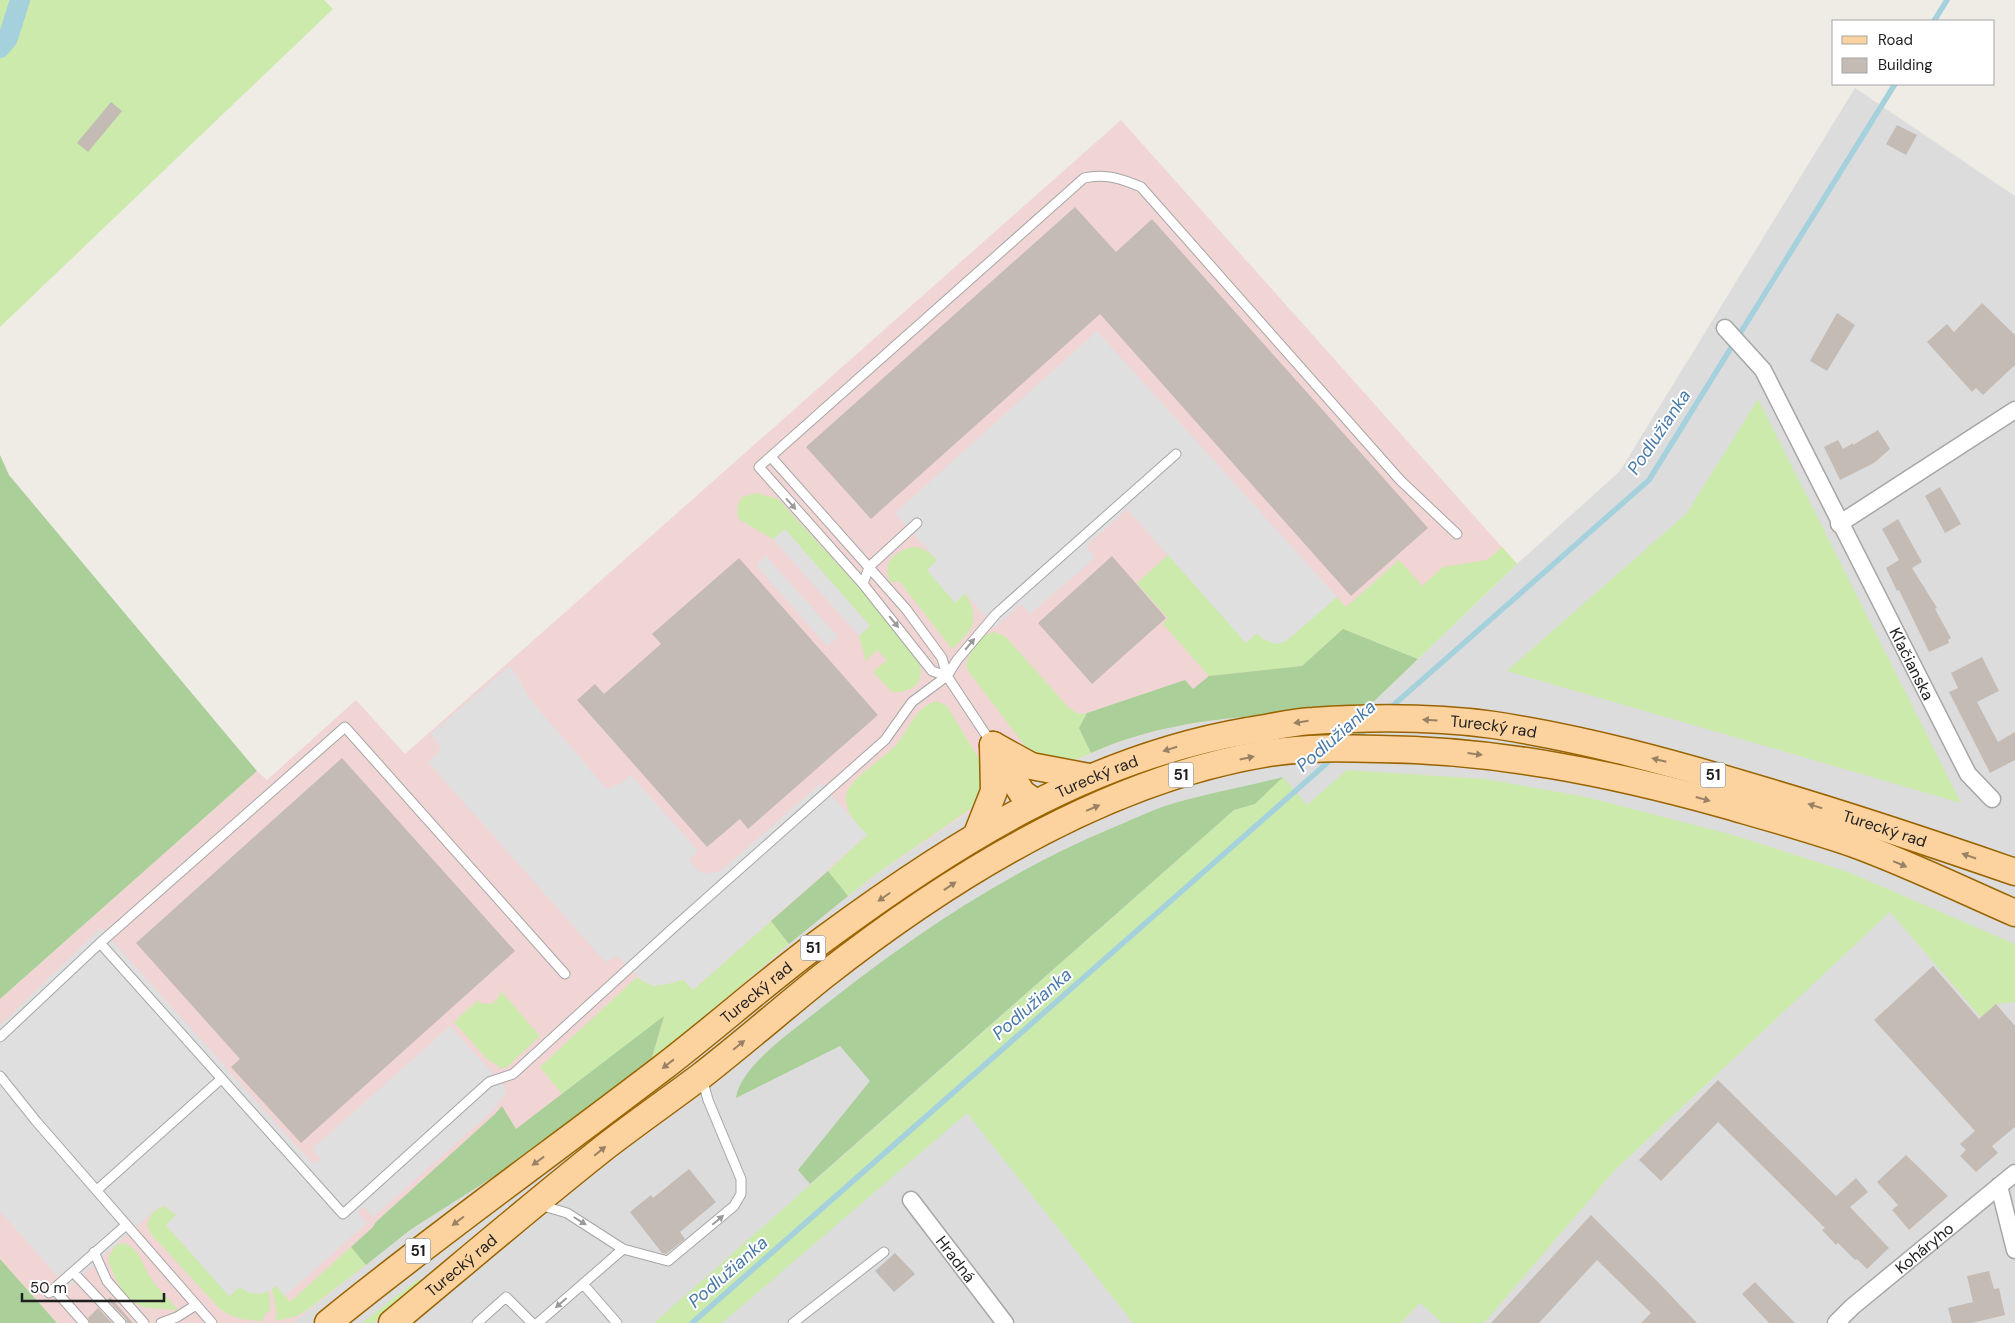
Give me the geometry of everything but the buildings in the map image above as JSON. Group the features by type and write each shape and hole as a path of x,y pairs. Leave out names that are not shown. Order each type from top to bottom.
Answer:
{"main road":[{"name":"Turecký rad","path":"317,1323 334,1317 670,1062 823,940 924,869 978,834 1089,777 1174,747 1217,736 1309,721 1403,719 1492,725 1608,747 1676,764 1818,806 2015,872"},
{"path":"993,745 1031,766 1089,777"},
{"path":"993,745 1022,792 1036,803"},
{"path":"978,834 994,791 993,745"},
{"name":"Turecký rad","path":"392,1323 534,1203 609,1144 701,1076 825,975 966,875 1049,829 1136,791 1184,774 1267,753 1322,748 1447,751 1535,762 1611,776 1776,819 1855,845 2015,912"},
{"path":"1031,766 1035,779 1036,803 1049,829"}],"street":[{"name":"Kľačianska","path":"1725,328 1763,370 1839,524 1968,774 1992,799"},
{"path":"1839,524 2015,410"},
{"name":"Koháryho","path":"1836,1323 1852,1307 2015,1173"},
{"path":"1999,1186 2015,1250"},
{"name":"Hradná","path":"911,1200 1000,1321"}],"lane":[{"path":"947,676 932,671 863,584 759,467 1084,178 1097,175 1117,177 1141,187 1400,480 1457,534"},
{"path":"100,943 343,1214 489,1082 513,1074 672,928 885,740 912,702 947,676 957,660 996,614 1176,454"},
{"path":"771,457 906,610 942,658 947,676 993,745"},
{"path":"863,584 869,567 918,523"},
{"path":"0,1037 100,943 345,727 565,974"},
{"path":"0,1076 212,1323"},
{"path":"534,1203 567,1213 623,1249 668,1261 734,1206 741,1194 741,1179 708,1100 701,1076"},
{"path":"97,1190 222,1079"},
{"path":"84,1323 51,1291 126,1225"},
{"path":"538,1323 623,1249"},
{"path":"94,1252 107,1281 144,1323"},
{"path":"793,1323 884,1252"},
{"path":"73,1272 120,1323"},
{"path":"584,1284 617,1323"},
{"path":"477,1323 506,1297 532,1323"},
{"path":"162,1323 177,1317 196,1305"}],"shaded area":[{"path":"1855,88 2015,196 2015,1323 292,1323 410,1230 512,1165 650,1064 812,924 876,874 969,812 1109,745 1169,727 1238,717 1365,710 1517,564 1620,471"},
{"path":"1121,120 1517,564 1238,717 1169,727 1109,745 969,812 876,874 812,924 650,1064 512,1165 410,1230 292,1323 57,1323 0,1259 0,999 257,771 267,780 356,700 405,754"},
{"path":"1097,331 1337,597 1286,641 1275,644 1263,639 1257,633 1246,643 1127,509 1086,546 1095,558 1030,614 1021,604 995,628 965,593 955,603 927,570 937,560 895,513"},
{"path":"785,529 870,626 859,636 773,539"},
{"path":"766,556 838,637 827,646 756,565"},
{"path":"509,666 518,677 529,698 607,789 621,783 631,775 698,851 689,859 697,870 705,873 714,873 722,870 821,783 867,835 693,990 684,980 653,986 644,982 618,957 614,957 606,963 428,762 438,753 440,746 431,734"},
{"path":"101,928 309,1160 314,1163 321,1160 312,1149 450,1026 505,1087 505,1094 491,1112 373,1217 364,1207 357,1212 367,1223 285,1296 276,1286 269,1291 259,1294 247,1292 240,1287 229,1296 166,1225 176,1215 165,1206 157,1208 68,1288 0,1211 0,1025"}],"green space":[{"path":"0,0 324,0 333,9 0,327"},
{"path":"1758,399 1961,803 1507,671 1687,513"},
{"path":"0,455 9,475 257,771 0,999"},
{"path":"756,493 778,499 890,625 919,663 920,679 914,687 904,691 892,692 873,672 887,660 877,650 866,661 859,636 870,626 785,530 773,539 740,520 738,508 742,497"},
{"path":"912,547 926,551 937,561 927,570 955,602 965,593 970,603 973,618 970,630 952,649 900,582 891,582 888,575 891,559 900,552"},
{"path":"1502,547 1517,564 1418,659 1343,629 1302,666 1209,676 1163,624 1168,618 1137,583 1168,555 1246,642 1257,633 1263,639 1286,641 1337,597 1346,607 1399,560 1422,586 1443,567 1487,560"},
{"path":"1343,629 1418,659 1365,710 1260,716 1191,724 1124,740 1091,753 1079,728 1087,713 1185,680 1193,689 1209,676 1302,666"},
{"path":"993,632 1005,636 1068,707 1078,714 1087,713 1079,728 1091,753 1067,764 1041,756 1025,746 966,668 969,656 978,641"},
{"path":"936,701 947,706 985,769 979,803 876,874 848,896 828,871 867,835 848,810 846,805 847,792 861,774 895,746 917,714 928,704"},
{"path":"1347,770 1485,779 1586,797 1733,835 1848,872 2015,944 2015,1002 1996,1004 1981,1017 1890,912 1615,1170 1484,1323 1442,1323 1420,1303 1401,1323 1133,1323 967,1113 722,1323 654,1323 1234,810 1255,804 1283,777 1307,805"},
{"path":"1283,777 1255,804 1234,810 810,1184 798,1170 870,1081 840,1046 736,1098 739,1087 755,1064 790,1032 882,961 955,911 993,888 1071,846 1158,808"},
{"path":"828,871 848,896 789,944 771,921"},
{"path":"771,921 789,944 650,1064 664,1017 562,1094 540,1067 637,977 644,982 684,980 693,990"},
{"path":"500,990 540,1036 508,1066 501,1069 489,1061 454,1022 478,1000 480,1003 492,1004 500,996"},
{"path":"664,1016 650,1064 512,1165 410,1230 366,1265 351,1247 502,1106 516,1129"},
{"path":"165,1206 176,1215 166,1225 230,1296 240,1287 254,1293 269,1291 270,1310 264,1315 263,1321 229,1315 219,1308 151,1234 147,1224 150,1217 153,1212"},
{"path":"123,1243 129,1245 137,1253 152,1280 179,1311 144,1307 131,1299 120,1287 108,1258 115,1246"},
{"path":"351,1247 366,1265 307,1310 297,1316 275,1321 277,1313 272,1288 276,1285 290,1302"},
{"path":"0,1259 57,1323 0,1323"},
{"path":"418,1279 421,1282 373,1323 362,1323"}],"waterway":[{"path":"0,48 8,38 20,0"},
{"name":"Podlužianka","path":"1935,20 1947,0"},
{"name":"Podlužianka","path":"1389,709 1649,480 1894,85"},
{"name":"Podlužianka","path":"1353,740 1369,727"},
{"name":"Podlužianka","path":"692,1323 1335,756"}]}
